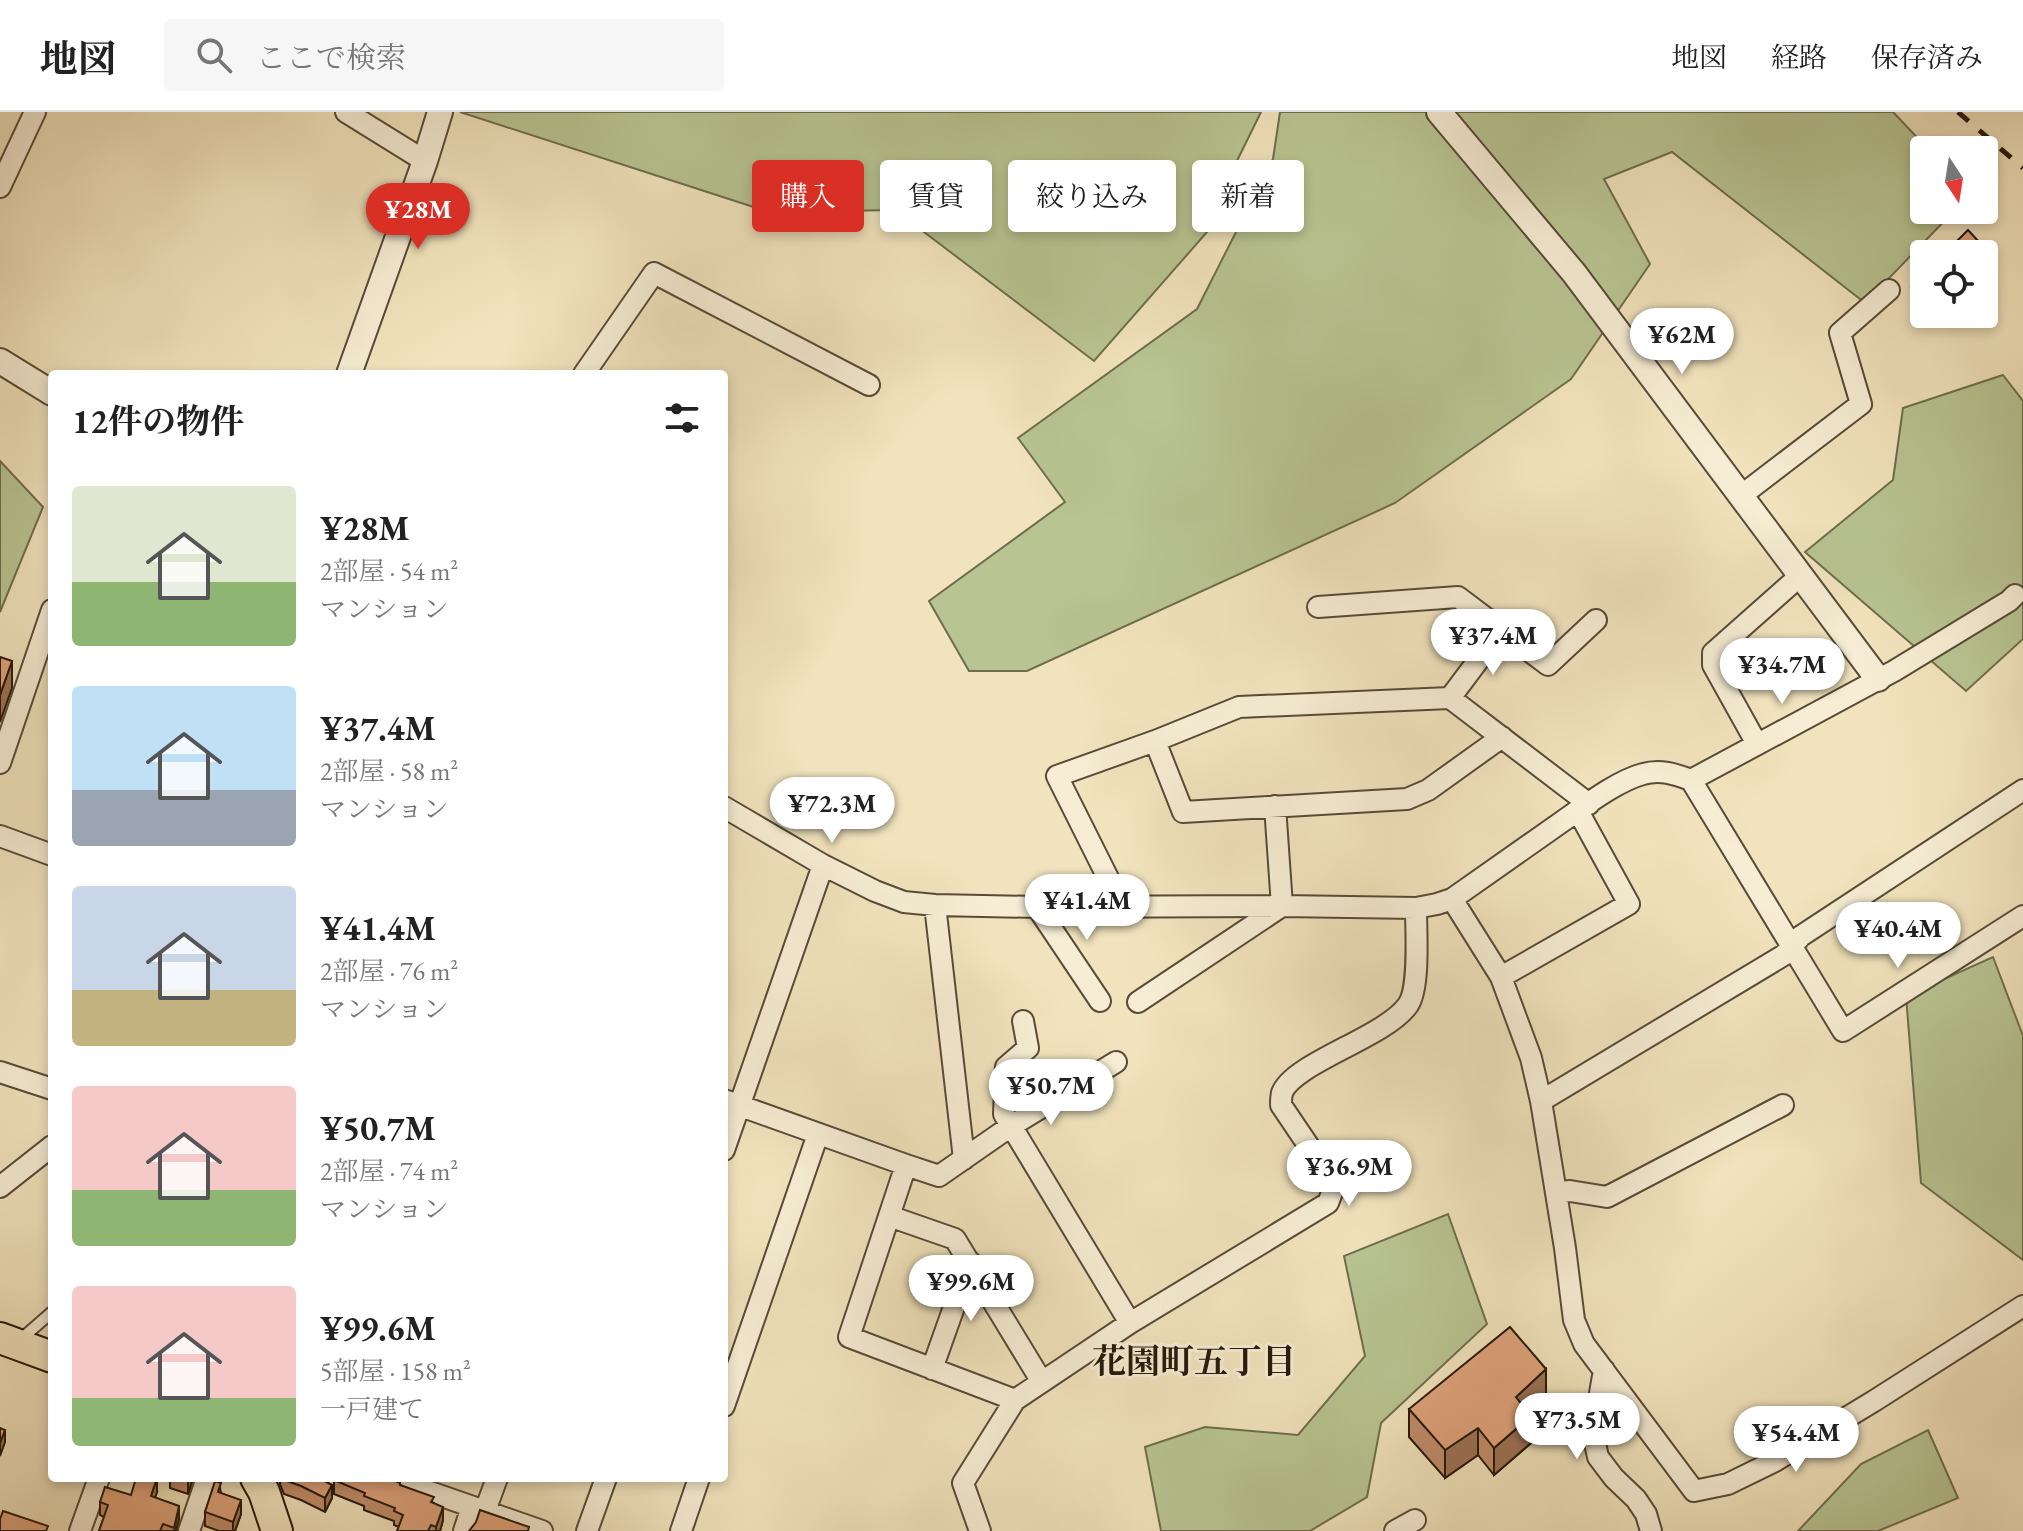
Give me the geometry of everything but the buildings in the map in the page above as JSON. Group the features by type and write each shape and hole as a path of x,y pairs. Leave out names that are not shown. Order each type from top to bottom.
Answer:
{"main road":[{"path":"8,1341 48,1356"},
{"path":"258,1482 277,1531"}],"street":[{"path":"0,187 35,112"},
{"path":"346,112 425,161"},
{"path":"350,370 440,112"},
{"path":"1439,112 1574,273 1878,679"},
{"path":"587,370 654,273 869,385"},
{"path":"1742,495 1861,404 1840,333 1889,290"},
{"path":"0,361 48,391"},
{"path":"1757,744 1713,665 1713,653 1801,575"},
{"path":"1691,780 1878,679 2015,595"},
{"path":"1318,607 1458,597 1548,665 1596,620"},
{"path":"0,763 48,622"},
{"path":"1450,698 1501,630"},
{"path":"1122,906 1057,776 1239,707 1450,698 1502,737 1583,807 1629,904 1501,977"},
{"path":"1155,741 1183,812 1407,799 1428,790 1502,737"},
{"path":"728,812 823,865 904,902 1037,907 1416,908 1452,899 1583,807 1641,774 1656,771 1673,773 1691,780 1843,1031 2023,916"},
{"path":"1541,1101 1784,955 1801,936 2023,790"},
{"path":"1275,806 1282,906"},
{"path":"0,836 48,854"},
{"path":"728,1126 732,1103 823,865"},
{"path":"1452,899 1501,977 1531,1058 1541,1101 1574,1320 1584,1344 1694,1491 1728,1484 1775,1461 2023,1306"},
{"path":"935,905 964,1159"},
{"path":"1138,1002 1282,906"},
{"path":"1037,907 1100,1001"},
{"path":"980,1531 963,1483 1015,1400 1130,1323 1328,1203 1335,1185 1281,1105 1282,1092 1296,1076 1389,1023 1408,1006 1415,989 1416,908"},
{"path":"1023,1021 1028,1048 1006,1067 1004,1114 1130,1323"},
{"path":"732,1103 939,1176 1011,1126 1116,1062"},
{"path":"0,1072 48,1088"},
{"path":"1556,1193 1570,1191 1607,1197 1783,1105"},
{"path":"728,1394 818,1134"},
{"path":"0,1187 48,1149"},
{"path":"906,1165 849,1337 1015,1400"},
{"path":"889,1216 955,1239 1042,1382"},
{"path":"932,1369 970,1262"},
{"path":"1604,1370 1593,1434 1598,1457 1636,1499 1646,1514 1651,1531"},
{"path":"80,1531 98,1482"},
{"path":"189,1531 206,1482"},
{"path":"401,1482 542,1531"},
{"path":"464,1531 495,1482"},
{"path":"587,1531 605,1482"},
{"path":"681,1531 698,1482"},
{"path":"1395,1531 1415,1520"}],"lane":[{"path":"8,1341 48,1315"}],"green space":[{"path":"460,112 1261,112 1237,160 1192,160 1192,232 1207,232 1094,361 924,232 992,232 992,160 880,160 880,210 864,210 864,160 752,160 752,206"},
{"path":"1280,112 1893,112 1916,136 1910,136 1910,224 1941,224 1926,240 1910,240 1910,256 1865,303 1672,152 1604,179 1650,264 1571,379 1395,503 1027,671 969,671 929,601 1065,502 1018,438 1197,309 1236,232 1304,232 1304,160 1273,159"},
{"path":"2003,375 2023,401 2023,639 1966,691 1805,552 1893,480 1903,408"},
{"path":"0,461 43,507 0,612"},
{"path":"1993,957 2023,1036 2023,1260 1921,1183 1906,996"},
{"path":"1448,1214 1487,1324 1381,1423 1367,1497 1310,1531 1161,1531 1145,1447 1205,1427 1298,1435 1365,1356 1344,1256"},
{"path":"1928,1430 1958,1498 1878,1531 1798,1531 1861,1464"}],"railway":[{"path":"1958,112 2023,168"}],"district":[{"name":"花園町五丁目","path":"1194,1361"}]}
